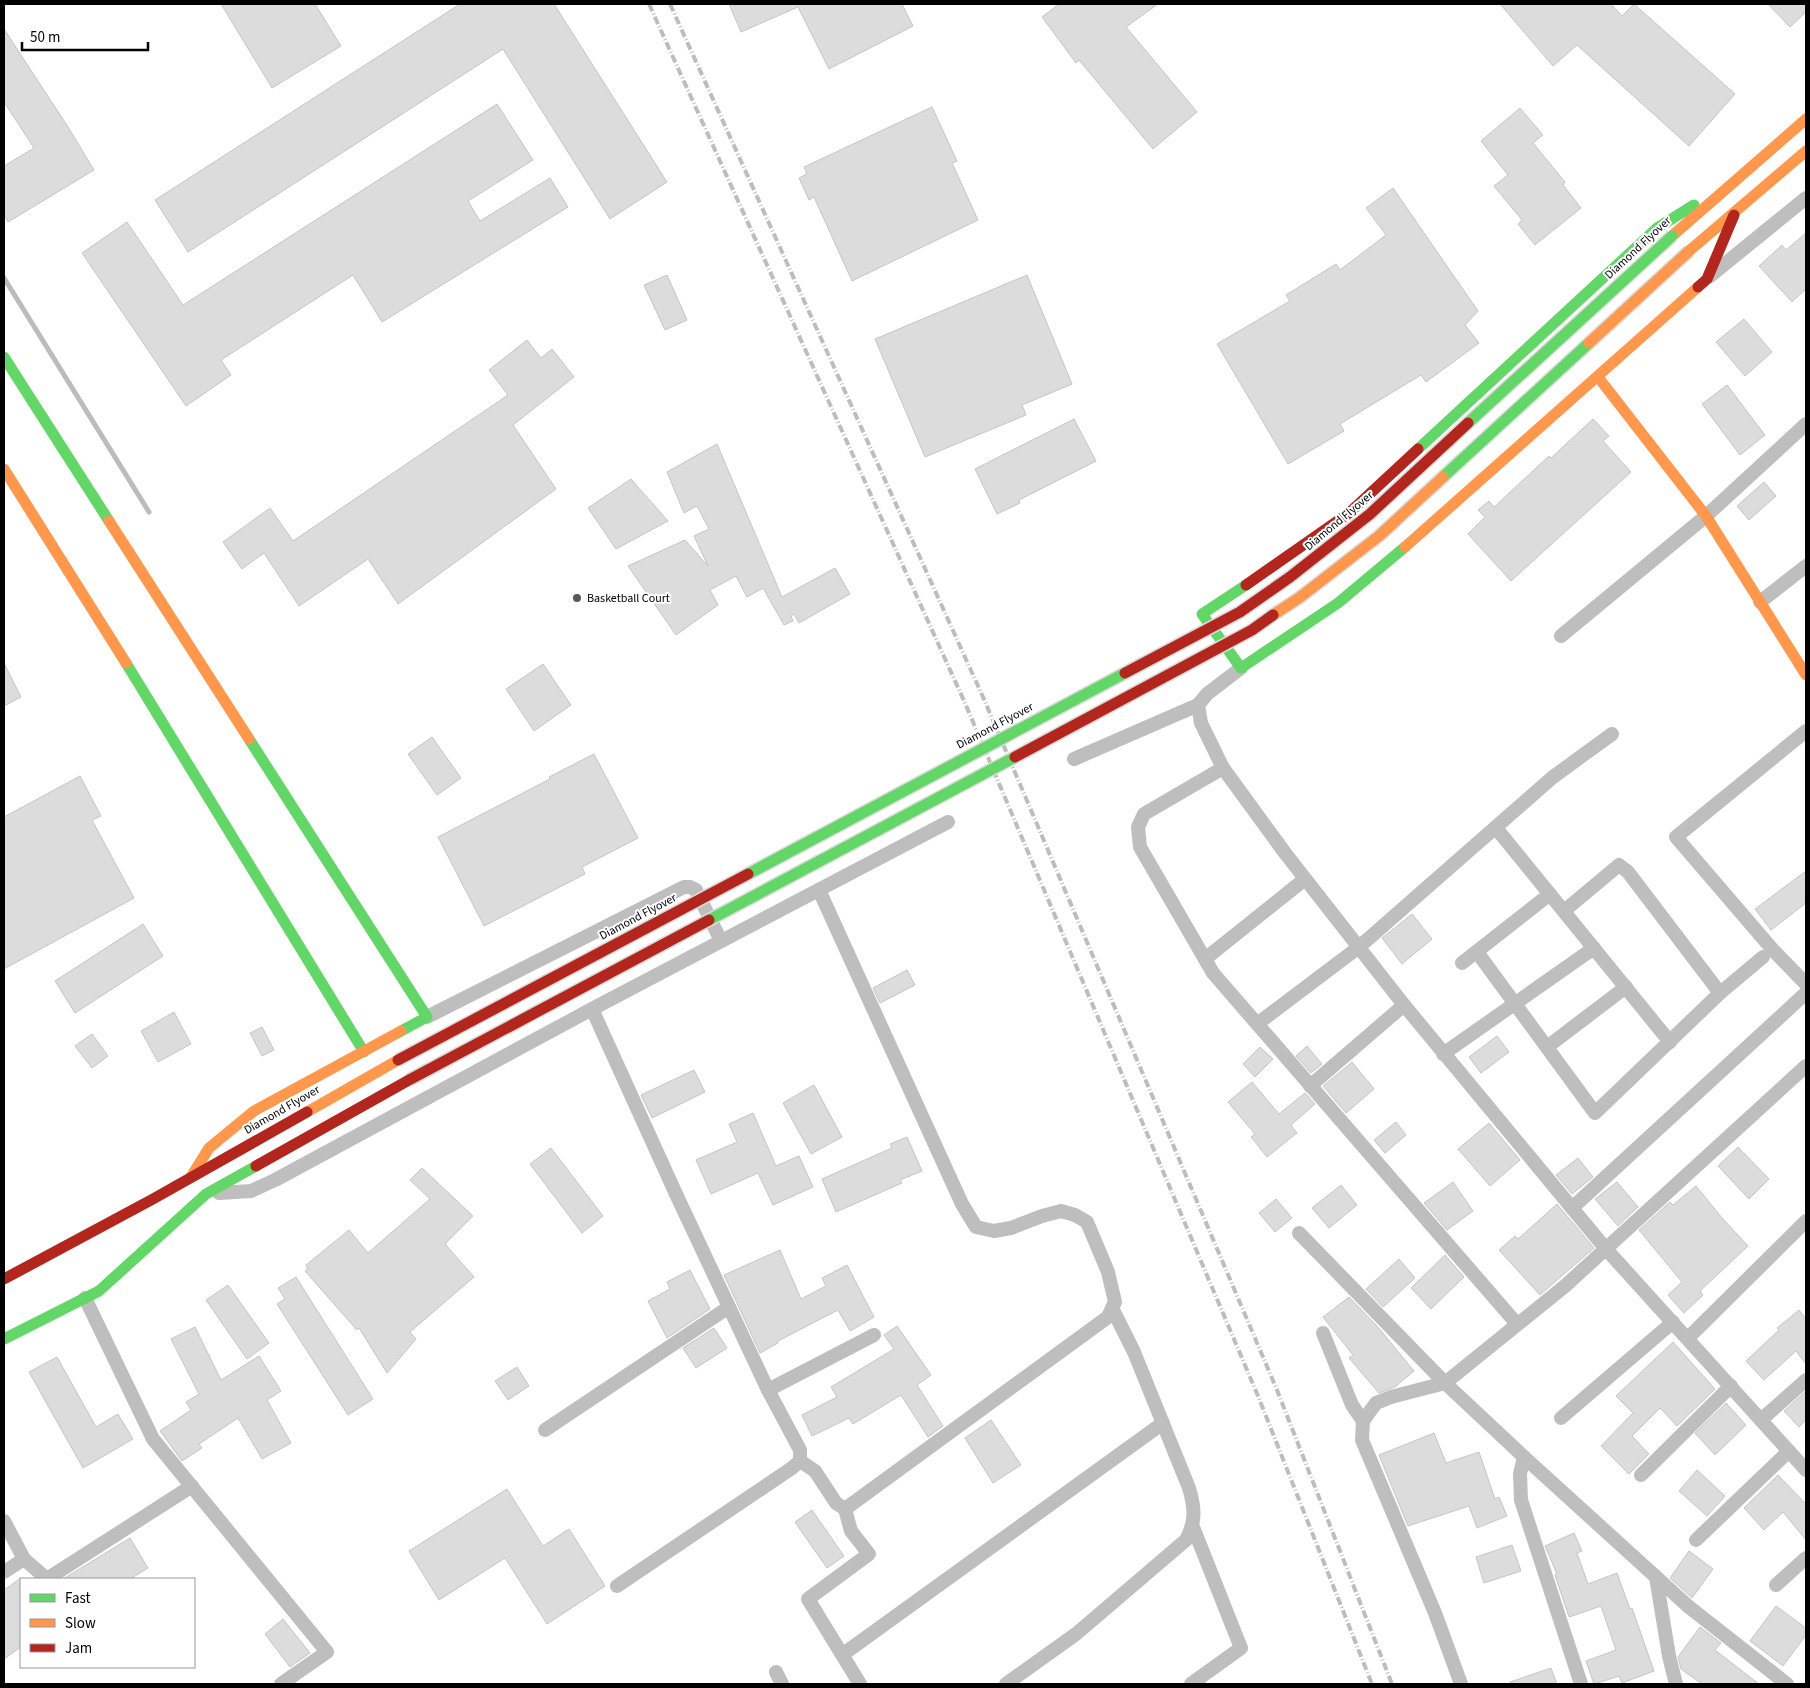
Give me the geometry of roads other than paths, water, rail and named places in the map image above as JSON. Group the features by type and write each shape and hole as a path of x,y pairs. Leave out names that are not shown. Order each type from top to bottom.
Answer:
{"main road":[{"path":"1735,213 1707,278 1598,378 1374,573 1338,603 1241,668 1202,614 1260,576 1349,513 1657,228 1732,183 1806,118"},
{"path":"4,1339 99,1291 206,1194 278,1153 409,1080 1252,630 1298,598 1379,536 1689,251 1806,150"},
{"name":"Diamond Flyover","path":"4,1279 191,1178 398,1060 1240,612 1319,557 1370,514 1732,183"},
{"path":"4,357 427,1017 254,1111 210,1148 191,1178"},
{"path":"1598,378 1706,516 1806,675"},
{"path":"4,469 84,593 364,1052"}],"street":[{"path":"1707,278 1806,198"},
{"path":"1561,636 1706,516 1806,424"},
{"path":"1760,602 1806,566"},
{"path":"1074,760 1198,705 1207,694 1241,668"},
{"path":"1198,705 1201,723 1223,768 1305,879 1404,1005 1606,1249 1806,1470"},
{"path":"1806,731 1676,837 1773,950 1806,984"},
{"path":"1257,1024 1359,947 1553,777 1612,734"},
{"path":"1223,768 1144,814 1138,827 1140,847 1213,973 1518,1324"},
{"path":"206,1194 251,1191 275,1180 592,1008 948,822"},
{"path":"1496,828 1670,1042"},
{"path":"1564,911 1619,865 1628,872 1720,993"},
{"path":"1205,959 1305,879"},
{"path":"427,1017 684,886 696,890 721,941"},
{"path":"819,890 962,1204 976,1227 994,1231 1011,1228 1061,1211 1075,1215 1087,1222 1108,1272 1115,1302 1108,1318 845,1509"},
{"path":"1462,963 1550,894"},
{"path":"1443,1054 1594,948"},
{"path":"1477,952 1595,1113 1720,993 1763,957"},
{"path":"1547,1048 1626,987"},
{"path":"1572,1208 1806,993"},
{"path":"1310,1086 1404,1005"},
{"path":"592,1008 676,1194 768,1390 799,1446 800,1461"},
{"path":"1460,1684 1435,1612 1362,1440 1363,1421 1376,1403 1391,1397 1445,1383 1565,1286 1806,1066"},
{"path":"1688,1338 1806,1221"},
{"path":"1299,1234 1445,1383 1524,1457 1689,1607 1786,1684"},
{"path":"85,1298 153,1439 327,1652 281,1684"},
{"path":"545,1430 729,1307"},
{"path":"1112,1308 1134,1352 1163,1423 1194,1505 1193,1527 1241,1648 1191,1684"},
{"path":"1562,1418 1673,1322"},
{"path":"1324,1333 1352,1405 1363,1421"},
{"path":"768,1390 874,1335"},
{"path":"1762,1420 1806,1380"},
{"path":"1641,1475 1731,1386"},
{"path":"842,1655 1163,1423"},
{"path":"1696,1540 1789,1451"},
{"path":"1524,1457 1520,1474 1521,1500 1581,1684"},
{"path":"800,1461 815,1471 836,1503 845,1509 851,1531 869,1554 808,1599 860,1684"},
{"path":"617,1586 800,1461"},
{"path":"49,1578 192,1486"},
{"path":"4,1521 24,1559 46,1578"},
{"path":"1006,1684 1091,1621 1186,1540 1193,1527"},
{"path":"1776,1585 1806,1558"},
{"path":"4,1572 24,1559"},
{"path":"1656,1577 1669,1656 1676,1684"}],"waterway":[{"path":"4,278 149,512"}],"railway":[{"path":"649,4 965,703 1258,1396 1372,1684"},
{"path":"670,4 983,697 1277,1390 1392,1684"}],"place":[{"name":"Basketball Court","path":"577,598"}]}
